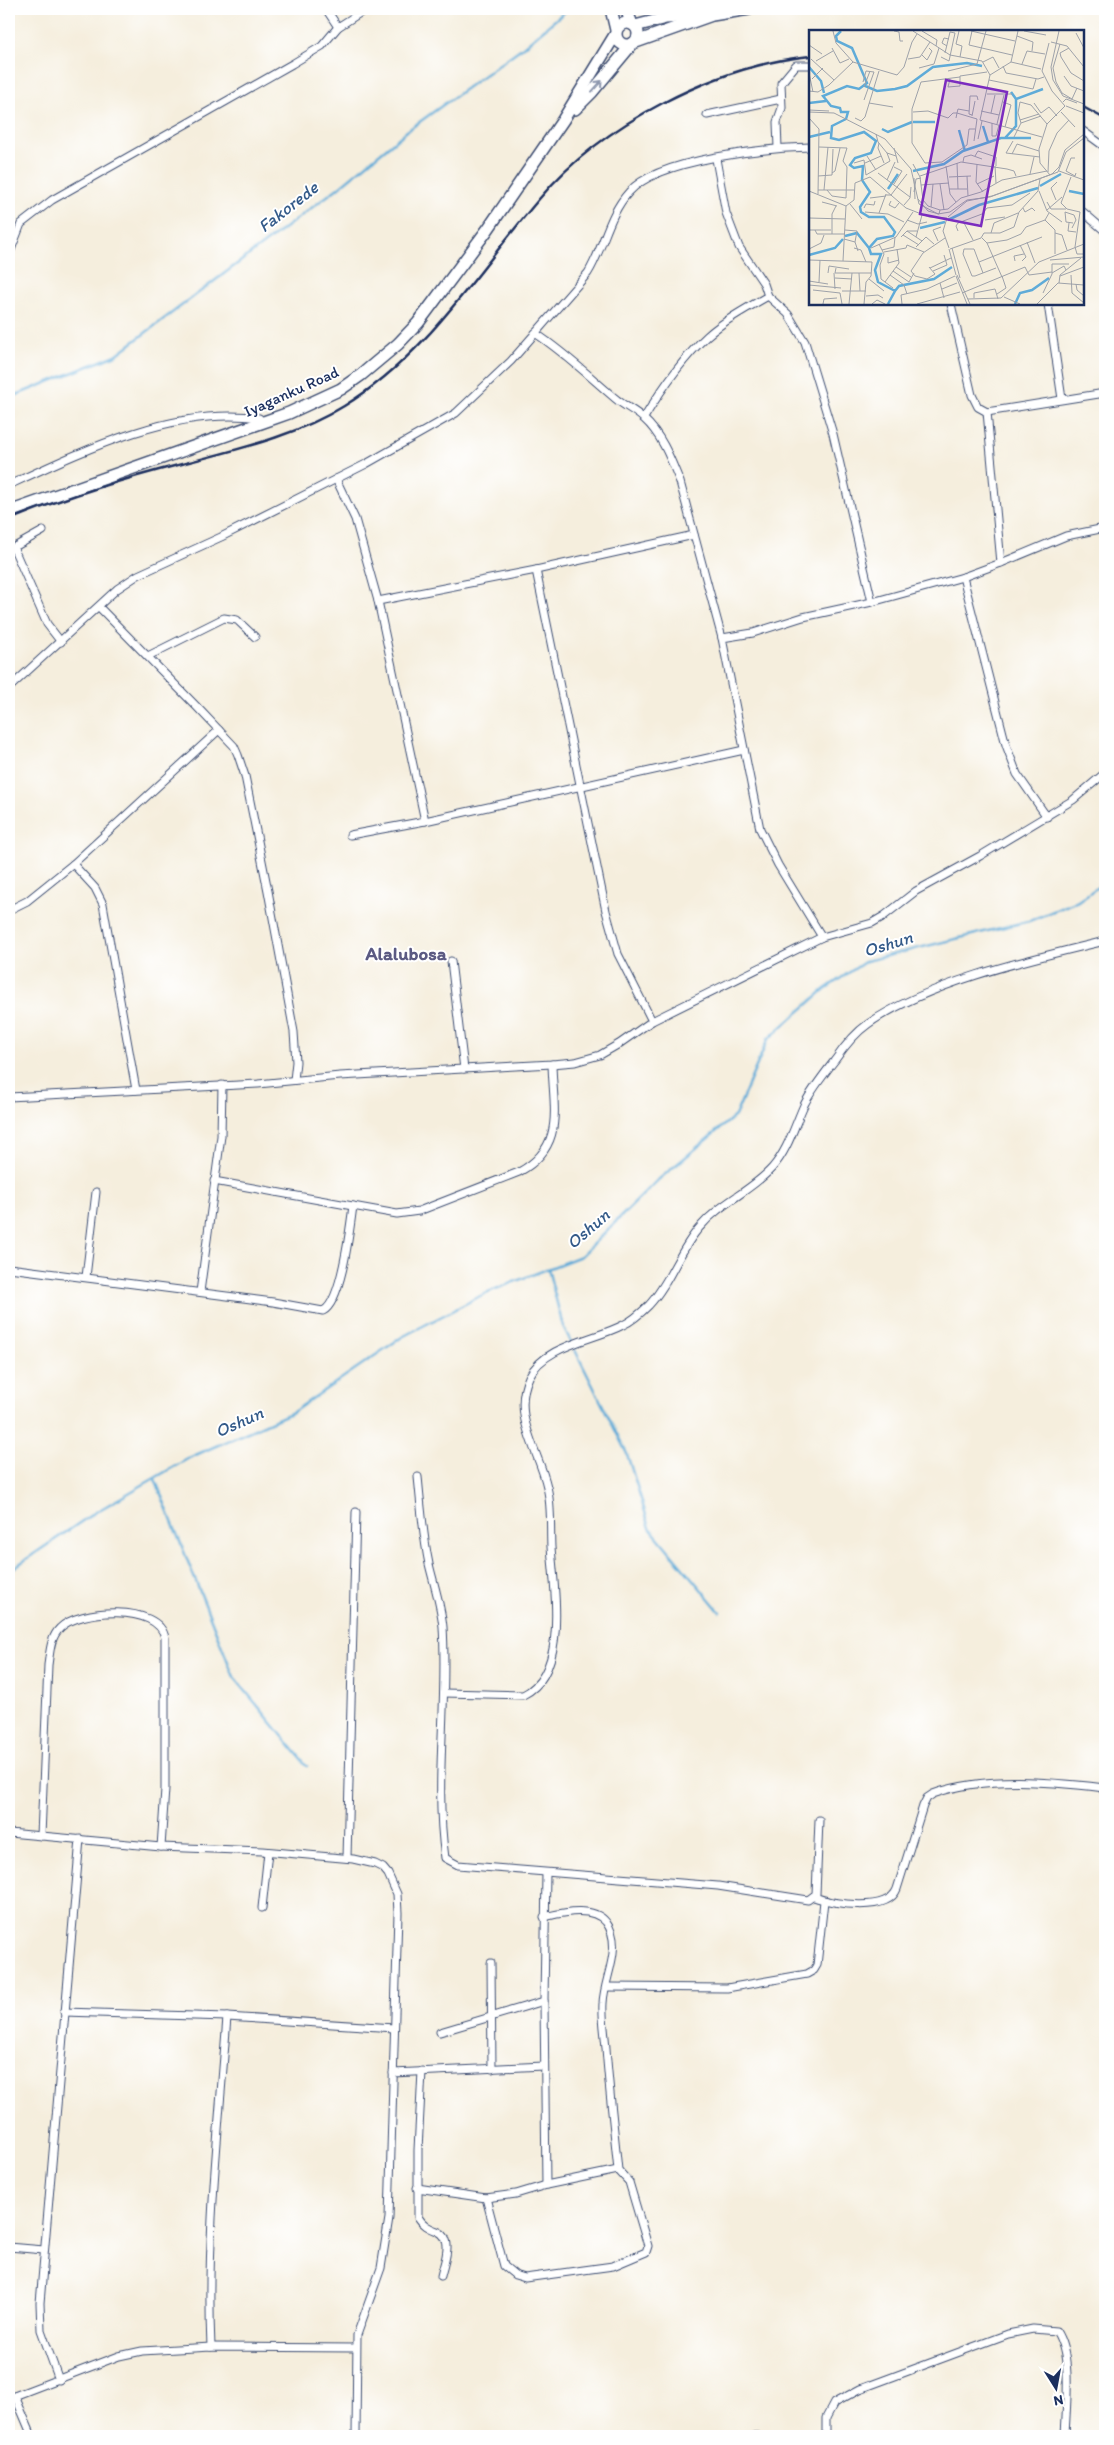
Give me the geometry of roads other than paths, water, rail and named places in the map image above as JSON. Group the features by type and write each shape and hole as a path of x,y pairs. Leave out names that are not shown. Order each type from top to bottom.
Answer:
{"main road":[{"path":"611,9 617,41 623,45 634,43 712,15"},
{"path":"626,9 638,32 634,43"},
{"path":"616,32 623,24 633,25 685,15 712,15 749,9"},
{"name":"Iyaganku Road","path":"9,512 263,423 341,389 361,375 398,344 418,323 488,229 562,120 616,32"},
{"name":"Iyaganku Road","path":"562,120 592,92 634,43"}],"street":[{"path":"326,9 338,27"},
{"path":"9,256 21,224 45,205 322,46 338,27 366,9"},
{"path":"778,148 777,122 782,108 781,83 796,65 809,65"},
{"path":"707,115 781,99"},
{"path":"1084,132 1105,146"},
{"path":"9,688 117,590 138,575 221,537 336,479 456,413 510,362 588,273 595,261 610,223 624,198 634,187 665,170 778,148 809,147"},
{"path":"716,159 726,213 739,247 764,284 768,296 788,314 797,327 805,342 817,376 840,463 872,602"},
{"path":"1084,213 1105,231"},
{"path":"644,418 657,396 706,337 735,314 768,296"},
{"path":"951,305 972,395 978,407 987,412 1105,393"},
{"path":"1048,305 1062,399"},
{"path":"535,332 559,348 616,399 644,418 661,440 670,458 680,482 722,638 760,828 766,844 822,937"},
{"path":"987,412 1002,563"},
{"path":"9,485 84,452 170,422 210,416 248,416 259,418 263,423"},
{"path":"336,479 355,519 378,601 425,821"},
{"path":"722,638 753,633 803,617 872,602 963,577 1066,536 1105,528"},
{"path":"43,531 11,549 47,624 60,642"},
{"path":"378,601 536,570 694,535"},
{"path":"536,570 614,941 652,1021"},
{"path":"963,577 1006,745 1017,774 1047,816"},
{"path":"99,607 234,746 245,776 294,1032 296,1062 294,1080"},
{"path":"148,656 224,618 236,620 255,637"},
{"path":"9,910 28,901 73,864 218,730"},
{"path":"350,835 425,821 744,750"},
{"path":"9,1097 552,1064 575,1062 600,1055 652,1021 822,937 872,923 916,891 1073,800 1105,774"},
{"path":"73,864 95,888 103,904 136,1090"},
{"path":"444,1693 523,1694 532,1690 541,1682 549,1665 554,1641 556,1614 548,1490 527,1433 523,1409 530,1376 537,1366 572,1344 602,1335 626,1324 650,1304 684,1248 700,1226 728,1200 770,1170 784,1152 804,1104 854,1036 866,1024 892,1009 939,989 1061,951 1105,941"},
{"path":"450,961 464,1070"},
{"path":"214,1181 397,1214 408,1214 477,1190 528,1167 545,1151 552,1138 554,1126 552,1064"},
{"path":"200,1292 221,1136 222,1085"},
{"path":"86,1278 96,1192"},
{"path":"9,1268 200,1292 323,1311 328,1308 345,1255 353,1206"},
{"path":"418,1477 429,1563 440,1603 442,1626 444,1693 440,1743 440,1801 445,1858 458,1866 718,1886 808,1900 814,1897 824,1901 866,1904 885,1902 894,1897 923,1806 927,1798 933,1794 987,1784 1010,1783 1105,1788"},
{"path":"347,1858 356,1512"},
{"path":"41,1836 48,1665 54,1637 60,1628 83,1618 128,1612 148,1617 159,1623 165,1638 165,1789 161,1847"},
{"path":"814,1897 819,1820"},
{"path":"9,1833 161,1847 347,1858 383,1868 392,1879 397,1894 398,1913 389,2218 386,2244 378,2276 360,2322 356,2348 356,2436"},
{"path":"59,2380 44,2342 39,2317 64,2012 80,1862 80,1839"},
{"path":"262,1908 268,1852"},
{"path":"546,1873 544,1917 546,2185"},
{"path":"607,1987 727,1988 808,1974 814,1970 818,1962 824,1901"},
{"path":"486,2198 504,2266 515,2275 525,2278 613,2266 646,2252 648,2246 629,2182 618,2170 603,2002 614,1944 606,1922 599,1916 588,1912 567,1912 544,1917"},
{"path":"491,1963 492,2069"},
{"path":"440,2032 544,2001"},
{"path":"64,2012 227,2018 394,2028"},
{"path":"211,2347 210,2281 213,2213 227,2018"},
{"path":"393,2073 544,2066"},
{"path":"422,2071 417,2188 418,2217 422,2223 444,2233 446,2237 448,2244 441,2276"},
{"path":"417,2188 486,2198 516,2194 546,2185 618,2170"},
{"path":"9,2248 44,2250"},
{"path":"826,2436 826,2418 834,2403 860,2389 1008,2334 1033,2329 1056,2331 1063,2344 1066,2360 1065,2436"},
{"path":"32,2436 12,2397 118,2356 164,2348 356,2348"}],"waterway":[{"name":"Fakorede","path":"9,398 116,355 338,188 407,131 523,47 568,9"},
{"name":"Oshun","path":"9,1571 94,1513 191,1457 293,1412 402,1337 488,1292 581,1256 658,1180 735,1116 768,1039 825,989 866,961 1029,921 1078,901 1105,882"},
{"path":"548,1269 563,1326 627,1454 650,1528 720,1612"},
{"path":"155,1479 234,1677 307,1766"}],"railway":[{"path":"9,520 116,482 286,434 325,417 344,406 374,385 426,337 540,198 566,171 595,146 628,123 663,103 699,86 736,72 774,62 809,56"},
{"path":"1084,108 1105,119"}],"district":[{"name":"Alalubosa","path":"406,953"}]}
